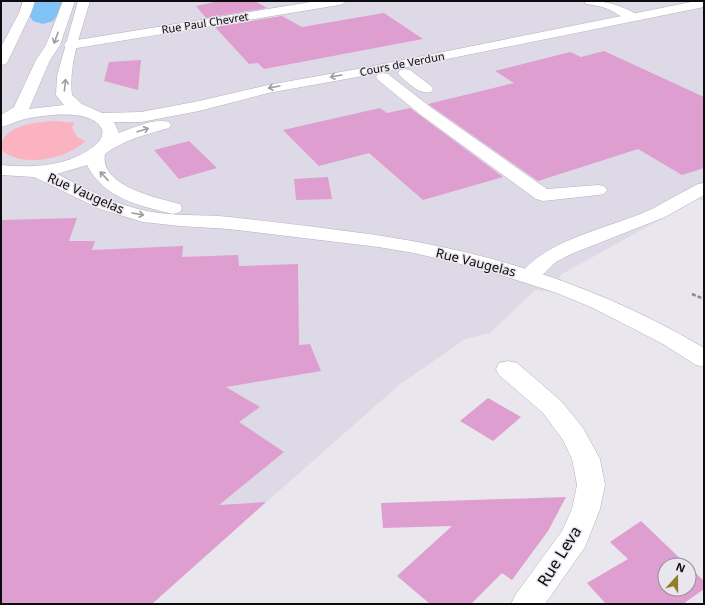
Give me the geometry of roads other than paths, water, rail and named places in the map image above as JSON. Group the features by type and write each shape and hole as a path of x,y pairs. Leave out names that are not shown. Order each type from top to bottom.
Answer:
{"main road":[{"path":"1,61 25,13 29,1"},
{"path":"2,122 21,110 43,60 53,46 69,1"},
{"path":"84,1 71,45 64,87 64,96 72,105 93,115"},
{"name":"Rue Paul Chevret","path":"71,45 339,1"},
{"path":"590,1 611,6 633,17"},
{"name":"Cours de Verdun","path":"2,122 23,115 46,111 67,110 93,115 141,117 199,106 268,88 363,72 704,3"},
{"name":"Cours de Verdun","path":"1,170 14,172 38,172 62,168 81,161 102,148 145,129 704,11"},
{"path":"404,94 426,88 405,73"},
{"path":"383,78 544,195 598,190"},
{"name":"Rue Vaugelas","path":"93,115 109,125 112,134 102,148 96,164 101,176 123,192 155,204 230,224"},
{"name":"Rue Vaugelas","path":"38,172 107,205 132,213 167,220 230,224 412,247 481,262 530,276 595,302 669,337 704,359"},
{"path":"530,276 549,258 564,250 658,213 704,188"},
{"name":"Rue Leva","path":"508,369 552,407 574,435 586,459 590,484 586,509 574,538 527,604"}],"waterway":[{"path":"43,15 48,1"}]}
